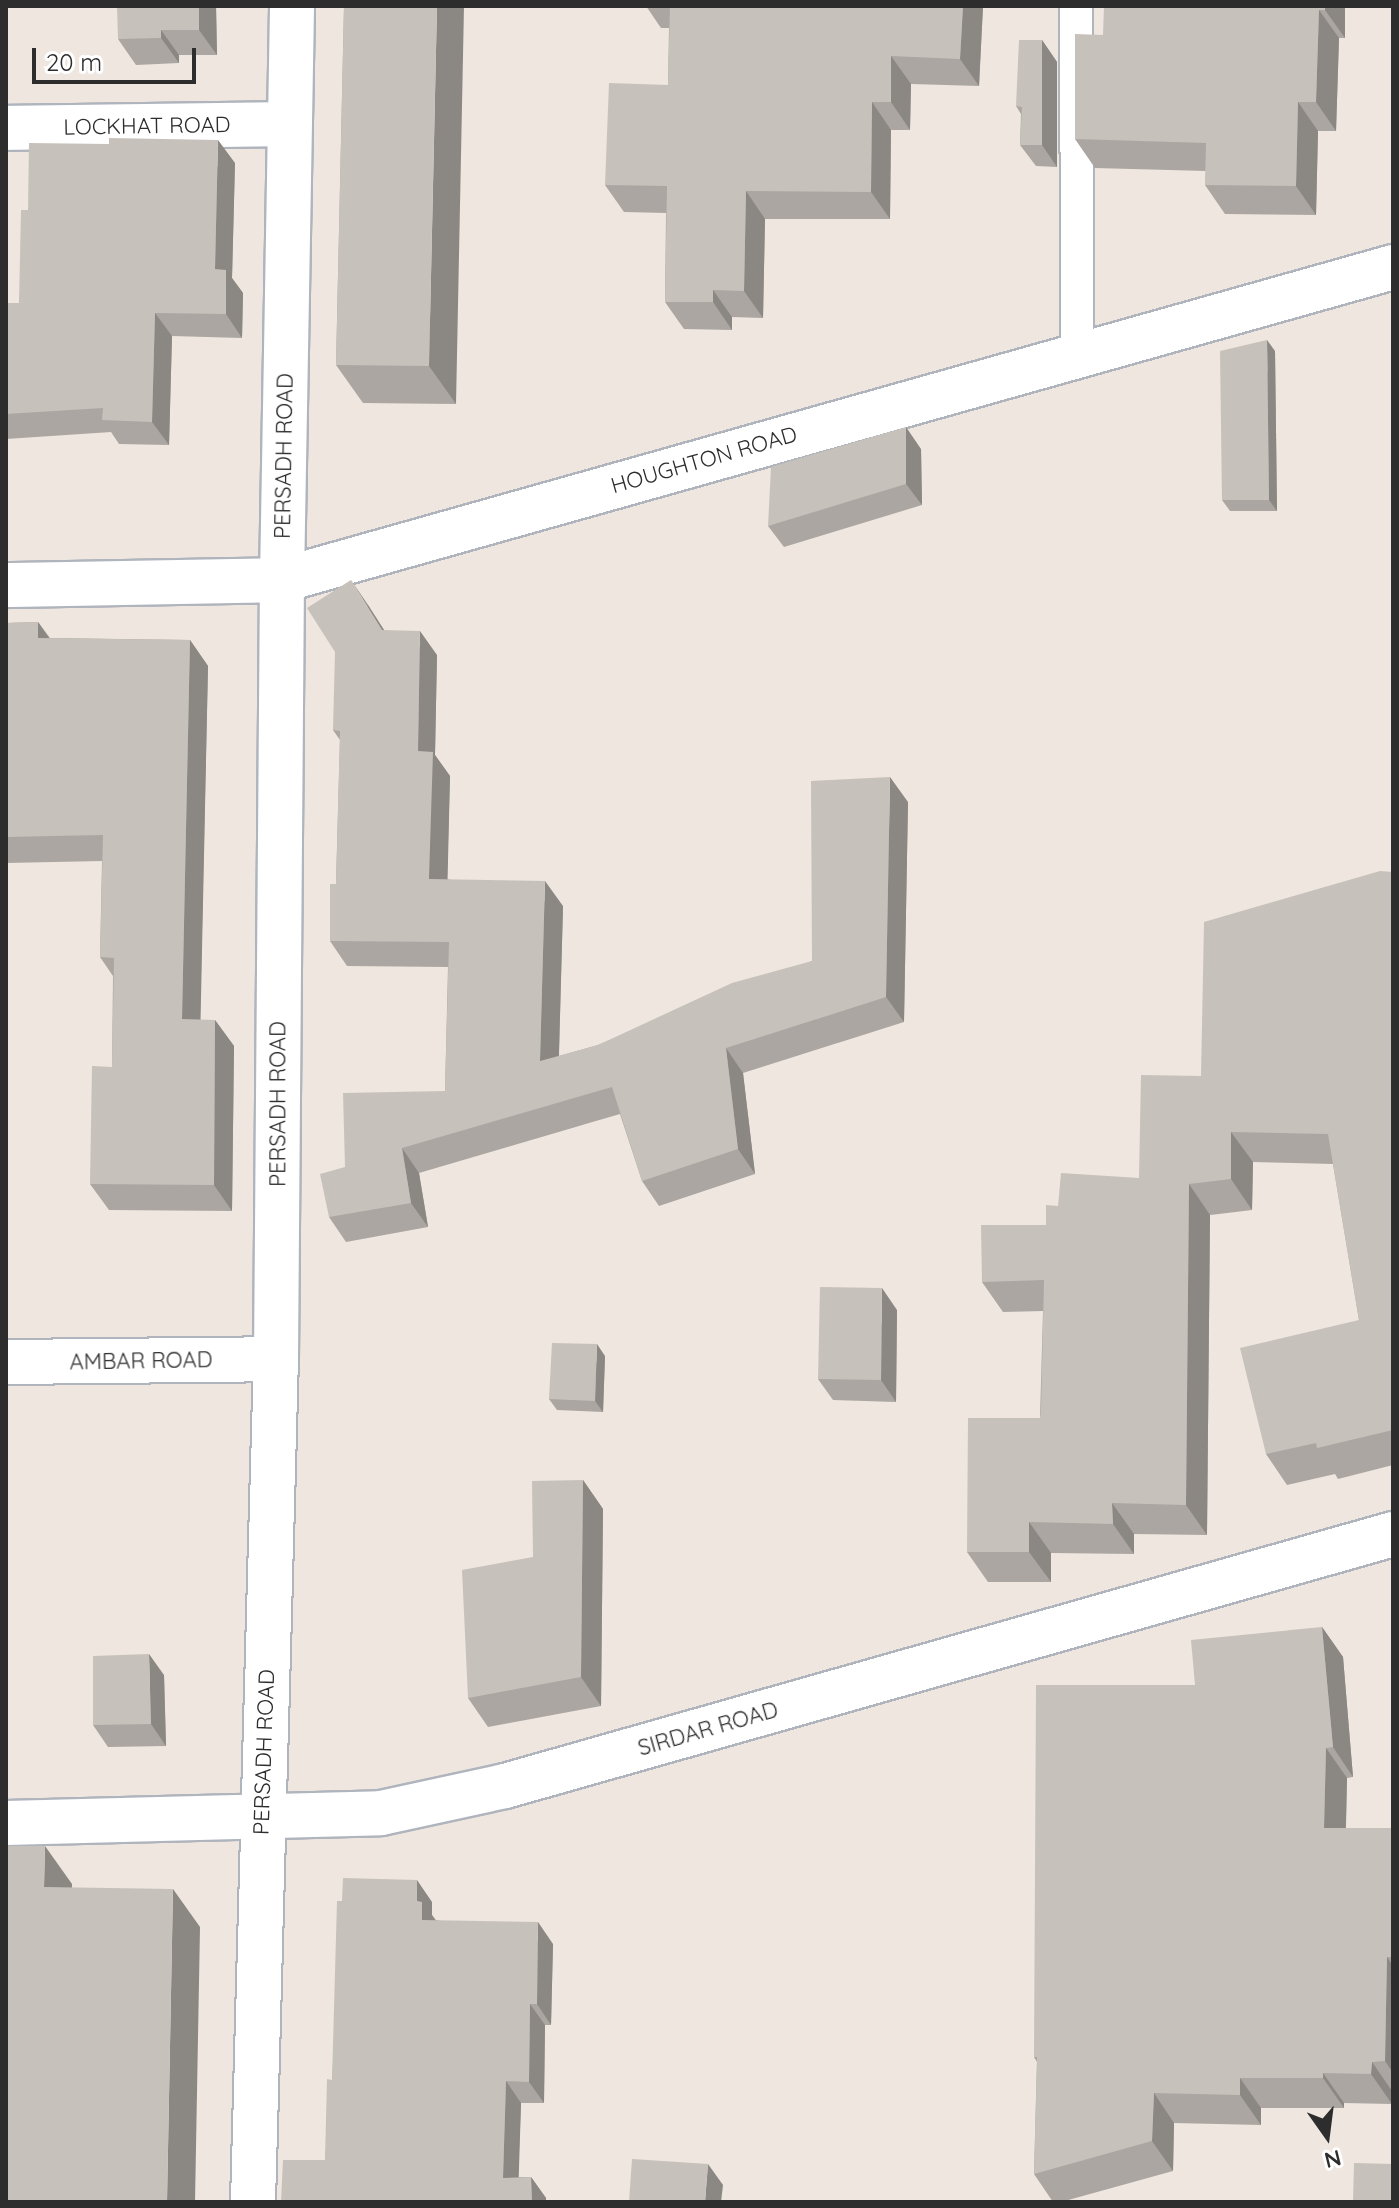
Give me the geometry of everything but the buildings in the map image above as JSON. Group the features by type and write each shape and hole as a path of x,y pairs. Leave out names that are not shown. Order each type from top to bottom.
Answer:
{"street":[{"name":"PERSADH ROAD","path":"253,2202 261,1819 276,1359 282,580 292,6"},
{"name":"LOCKHAT ROAD","path":"6,128 289,124"},
{"name":"HOUGHTON ROAD","path":"6,585 282,580 1393,267"},
{"name":"AMBAR ROAD","path":"6,1362 276,1359"},
{"name":"SIRDAR ROAD","path":"6,1823 261,1819 381,1813 505,1786 1393,1534"}],"lane":[{"path":"1076,6 1077,355"}]}
